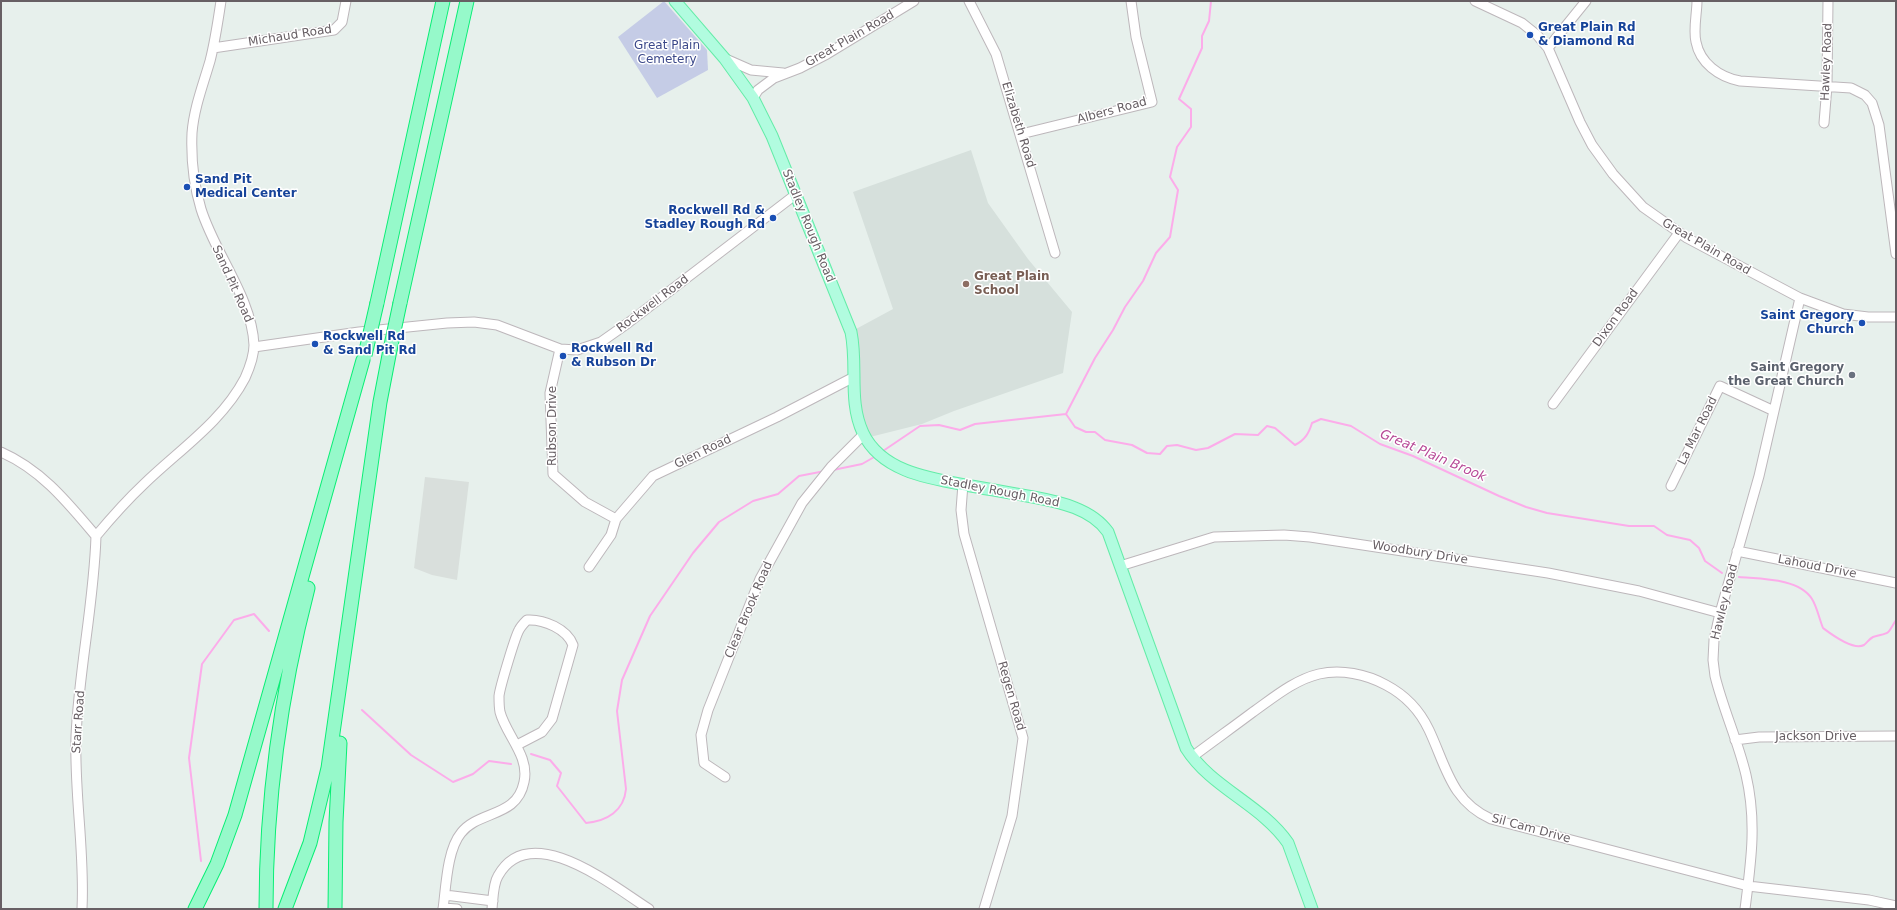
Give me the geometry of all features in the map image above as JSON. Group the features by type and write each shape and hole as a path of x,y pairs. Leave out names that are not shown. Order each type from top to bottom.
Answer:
{"highway":[{"path":"266,909 266,871 272,799 286,689 301,615 342,463 443,1"},
{"path":"285,909 305,856 323,793 331,754 379,408 400,303 467,1"},
{"path":"196,909 217,864 235,815 364,358"},
{"path":"335,909 337,797 352,610"}],"main road":[{"name":"Great Plain Road","path":"675,1 725,59 753,98"},
{"name":"Stadley Rough Road","path":"753,98 772,136 851,332 854,350 855,412 864,434 879,453 898,466 922,476 1053,501 1088,513 1101,522 1108,532 1181,735 1192,757 1207,773 1272,824 1283,835 1288,843 1312,909"}],"street":[{"name":"Sand Pit Road","path":"96,536 144,484 208,426 229,404 245,376 254,347 251,322 232,278 211,237 201,208 196,183 192,132 199,93 213,48 221,1"},
{"name":"Michaud Road","path":"213,48 334,30 342,22 346,1"},
{"name":"Great Plain Road","path":"753,98 758,90 774,78 800,68 827,54 914,1"},
{"name":"Elizabeth Road","path":"969,1 996,54 1056,253"},
{"name":"Albers Road","path":"1021,134 1152,102 1136,37 1131,1"},
{"name":"Great Plain Road","path":"1475,1 1522,23 1537,34 1548,48 1580,122 1602,158 1631,196 1643,207 1679,233 1735,265 1800,298 1843,314 1868,317 1896,316"},
{"path":"1548,48 1586,1"},
{"path":"1697,1 1695,41 1701,57 1710,67 1726,78 1740,81 1851,88 1865,95 1872,103 1879,125 1896,254"},
{"name":"Hawley Road","path":"1824,123 1827,86 1828,1"},
{"name":"Great Plain Road","path":"725,59 751,70 784,73"},
{"name":"Rockwell Road","path":"254,347 374,330 474,322 497,325 560,349 577,350 601,342 795,194"},
{"name":"Dixon Road","path":"1553,404 1679,233"},
{"name":"Hawley Road","path":"1745,909 1752,863 1753,833 1750,799 1746,774 1715,676 1713,660 1714,640 1720,613 1759,476 1800,298"},
{"name":"Rubson Drive","path":"560,349 550,393 553,474 585,502 616,519"},
{"name":"Glen Road","path":"589,567 611,535 616,519 653,476 777,417 854,377"},
{"name":"La Mar Road","path":"1672,486 1720,386 1774,411"},
{"name":"Clear Brook Road","path":"725,777 704,763 701,735 708,710 760,579 802,503 831,467 864,434"},
{"path":"1,452 25,464 50,483 96,536"},
{"name":"Regen Road","path":"963,484 961,510 964,534 1023,738 1012,816 984,909"},
{"name":"Woodbury Drive","path":"1120,566 1214,537 1284,535 1310,537 1548,573 1638,591 1720,613"},
{"name":"Starr Road","path":"82,909 83,860 76,770 76,735 78,704 95,576 96,536"},
{"name":"Lahoud Drive","path":"1738,551 1896,583"},
{"path":"457,909 443,908 454,844 461,832 473,823 511,806 520,795 525,782 523,766 517,745 500,712 499,697 519,630 527,620 537,620 561,630 570,637 573,645 552,719 542,732 517,745"},
{"name":"Sil Cam Drive","path":"1192,757 1286,689 1318,674 1348,672 1374,678 1399,692 1419,712 1429,729 1457,793 1478,814 1491,819 1748,886 1869,900 1896,906"},
{"name":"Jackson Drive","path":"1735,740 1759,737 1896,736"},
{"path":"445,895 493,905 498,877 512,859 530,853 549,854 579,865 649,909"}],"shaded area":[{"name":"Great Plain School","path":"971,150 988,203 1028,259 1072,312 1063,373 954,411 922,424 870,437 864,425 860,406 859,347 856,329 893,309 853,192"},
{"path":"425,477 469,482 457,580 432,575 414,568"}],"green space":[{"name":"Great Plain Cemetery","path":"664,1 707,50 708,70 657,98 618,37"}],"waterway":[{"path":"883,451 920,426 939,425 960,430 975,424 1066,414 1095,358 1113,330 1125,307 1143,281 1156,253 1170,237 1178,190 1170,177 1177,147 1191,127 1191,109 1179,99 1202,48 1202,36 1209,21 1211,1"},
{"name":"Great Plain Brook","path":"1066,414 1075,427 1086,432 1095,432 1105,440 1132,445 1147,453 1160,454 1167,446 1177,445 1196,450 1208,448 1235,434 1258,435 1267,426 1275,428 1295,445 1306,436 1312,423 1321,419 1351,426 1380,444 1413,456 1526,507 1547,513 1629,526 1654,526 1667,535 1690,540 1699,548 1705,561 1722,573"},
{"path":"833,470 862,464 876,456"},
{"path":"531,754 550,760 561,773 557,786 586,823 601,820 613,814 622,803 625,797 626,789 617,711 622,680 650,616 693,553 719,522 753,501 778,494 799,476 825,471"},
{"name":"Great Plain Brook","path":"1739,577 1768,579 1789,583 1798,587 1806,592 1812,599 1823,628 1842,641 1854,646 1864,645 1873,637 1888,633 1896,620"},
{"path":"201,861 189,758 202,664 234,620 254,614 269,631"},
{"path":"362,710 411,755 453,782 473,774 489,761 511,764"}],"place":[{"name":"Great Plain Rd & Diamond Rd","path":"1530,35"},
{"name":"Sand Pit Medical Center","path":"187,187"},
{"name":"Rockwell Rd & Stadley Rough Rd","path":"773,218"},
{"name":"Great Plain School","path":"966,284"},
{"name":"Saint Gregory Church","path":"1862,323"},
{"name":"Rockwell Rd & Sand Pit Rd","path":"315,344"},
{"name":"Rockwell Rd & Rubson Dr","path":"563,356"},
{"name":"Saint Gregory the Great Church","path":"1852,375"}]}
